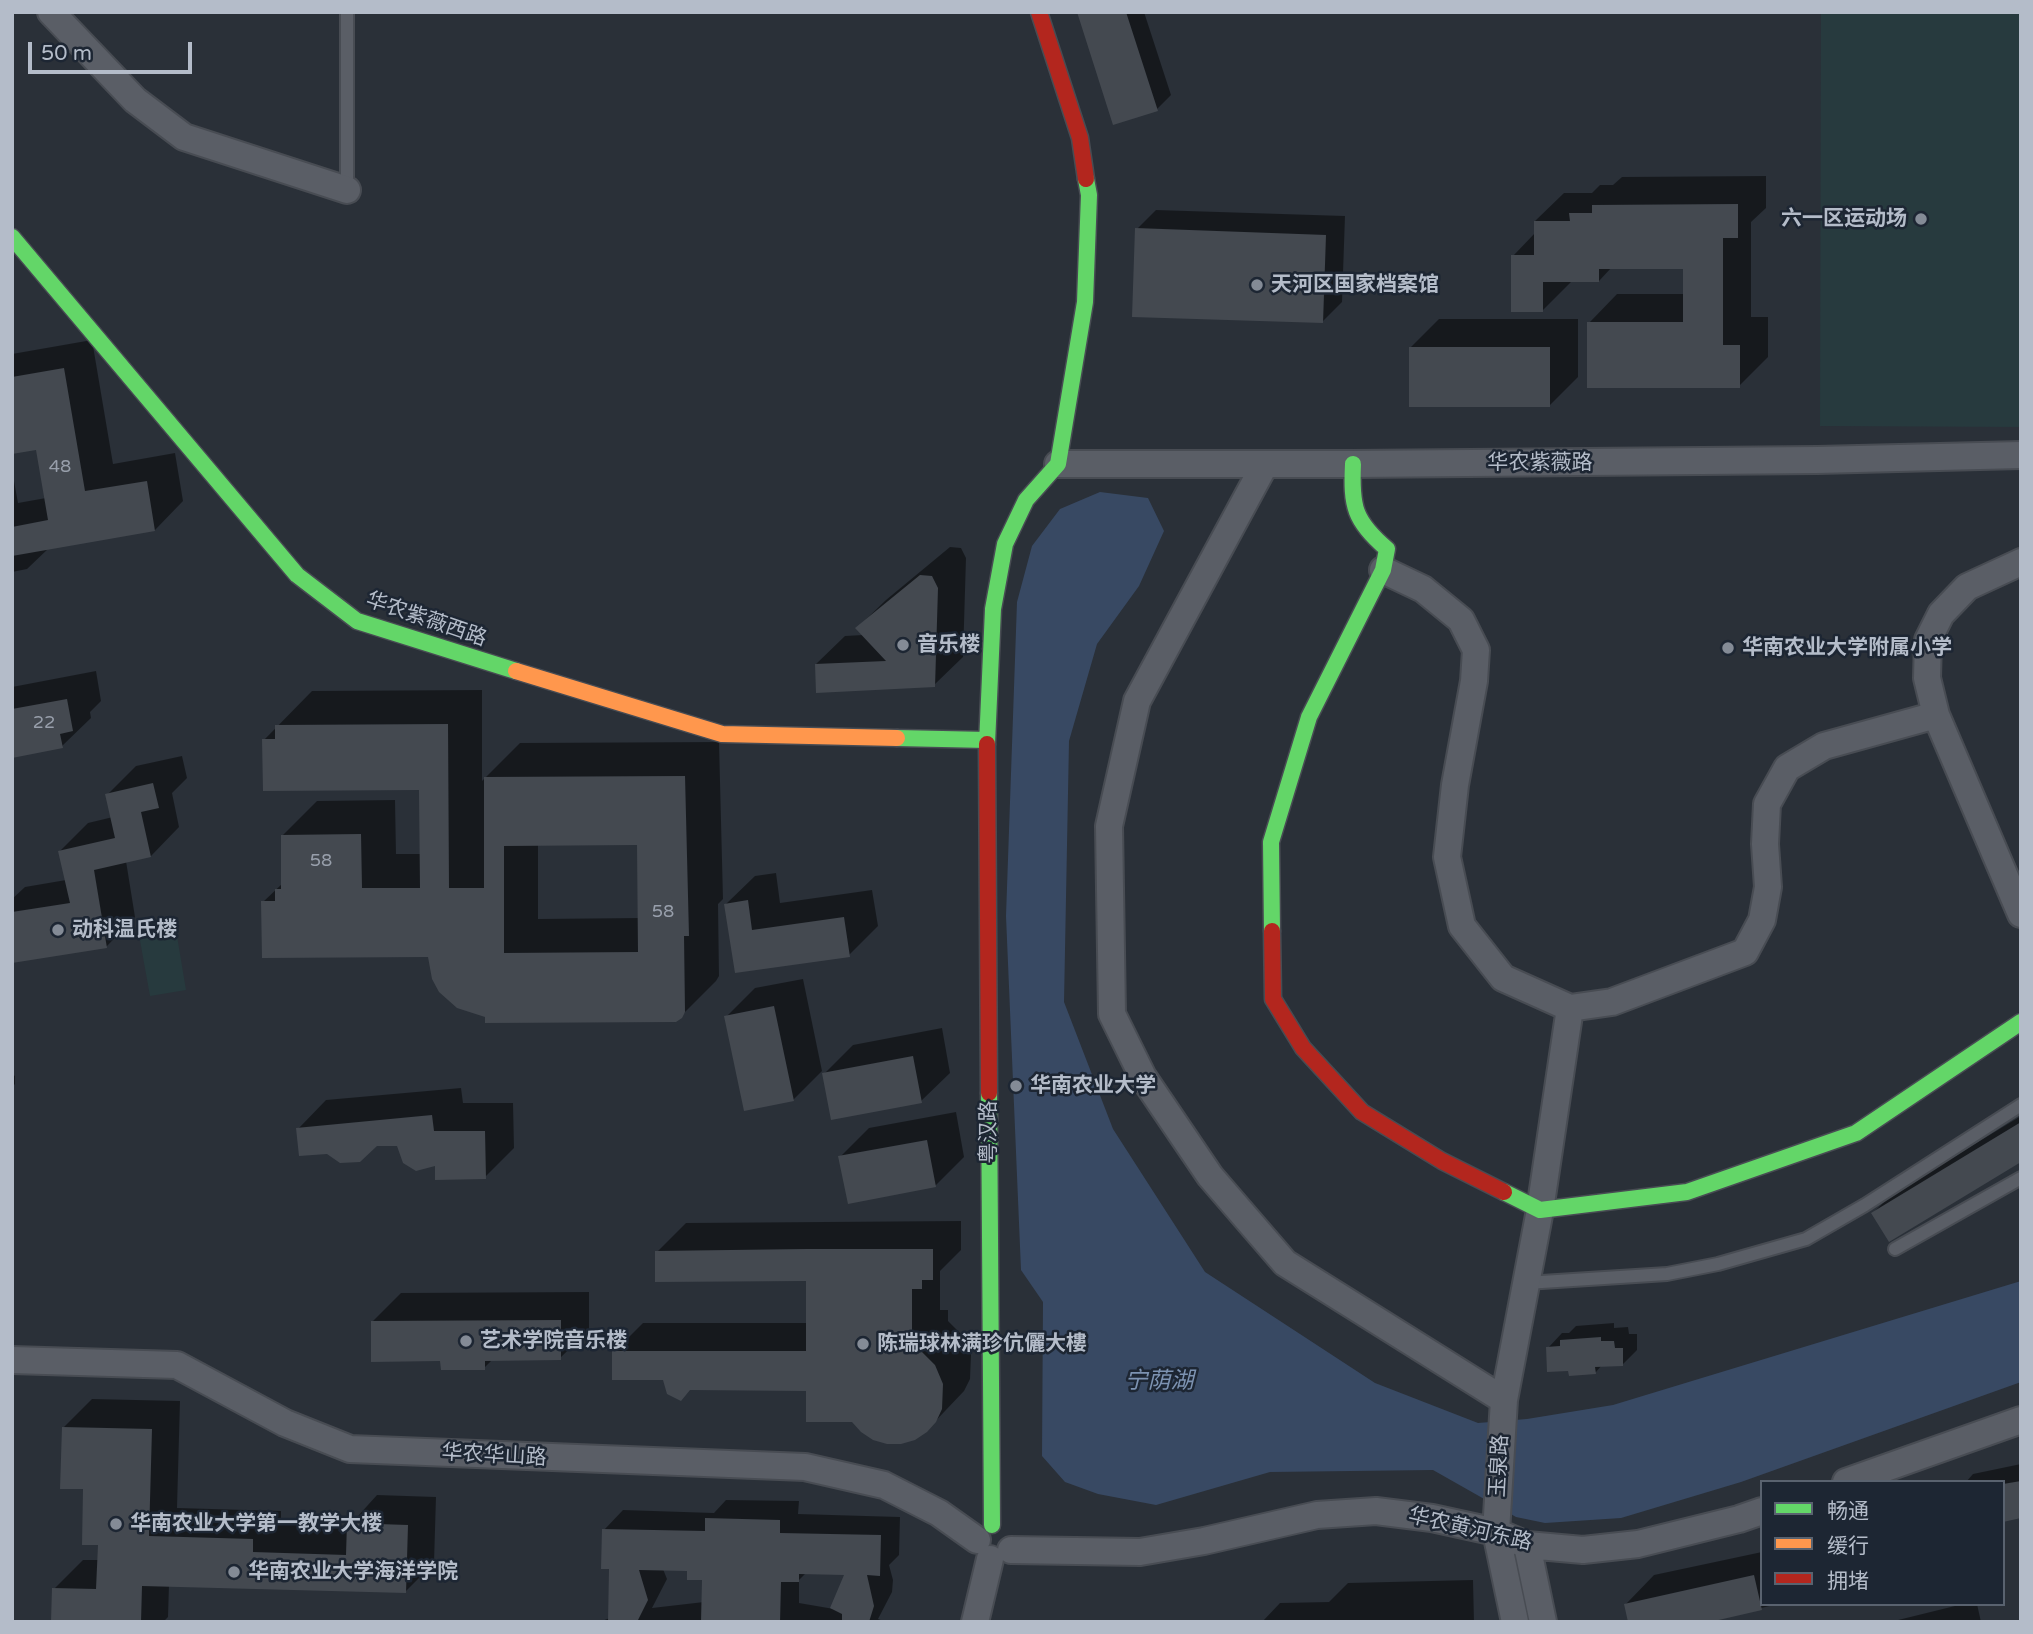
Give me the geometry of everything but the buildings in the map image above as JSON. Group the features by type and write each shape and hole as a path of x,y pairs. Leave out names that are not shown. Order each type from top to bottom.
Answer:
{"street":[{"path":"51,12 135,100 184,137 347,190"},
{"path":"1039,12 1058,63 1080,138 1089,195 1085,302 1058,464"},
{"name":"华农紫薇西路","path":"12,237 297,575 357,621 722,734 987,740"},
{"name":"华农紫薇路","path":"1058,464 1817,460 2021,455"},
{"name":"粤汉路","path":"975,1622 993,1544 987,740 993,609 1005,544 1026,500 1058,464"},
{"path":"1265,464 1137,701 1109,826 1112,1014 1143,1077 1210,1176 1286,1263 1504,1400"},
{"path":"1353,464 1352,500 1362,528 1387,549 1383,570 1309,717 1271,842 1273,999 1303,1048 1362,1112 1442,1161 1540,1210 1686,1192 1856,1133 2021,1022"},
{"path":"2021,562 1967,587 1941,614 1928,640 1927,678 1936,715 2021,914"},
{"path":"1383,570 1423,589 1461,620 1476,650 1474,681 1455,785 1447,857 1462,926 1503,978 1570,1008 1612,1002 1745,952 1762,920 1768,887 1765,844 1767,804 1787,768 1824,746 1936,715"},
{"name":"玉泉路","path":"1515,1622 1496,1532 1504,1400 1540,1210 1570,1008"},
{"name":"华农华山路","path":"12,1360 177,1365 285,1423 350,1449 805,1467 884,1485 993,1544"},
{"path":"1852,1480 2021,1420"},
{"name":"华农黄河东路","path":"993,1544 1140,1552 1204,1541 1317,1515 1376,1511 1432,1518 1496,1532 1527,1545 1583,1550 1638,1544 1739,1520 1760,1512"},
{"path":"1527,1545 1543,1622"}],"lane":[{"path":"347,12 347,190"},
{"path":"1526,1283 1667,1274 1718,1264 1806,1239 1865,1205 2021,1105"},
{"path":"1895,1249 2021,1178"}],"green space":[{"name":"六一区运动场","path":"1821,12 2021,12 2021,427 1820,426"},
{"path":"174,918 186,990 150,996 137,924"}],"water":[{"name":"宁荫湖","path":"1100,492 1148,498 1164,531 1139,586 1097,644 1069,741 1064,1002 1113,1129 1205,1272 1375,1383 1478,1423 1527,1419 1613,1405 2021,1281 2021,1382 1741,1482 1621,1518 1545,1523 1516,1517 1433,1470 1270,1472 1156,1505 1098,1494 1065,1482 1042,1456 1043,1302 1021,1270 1006,916 1017,602 1032,546 1060,509"}],"traffic: fast":[{"path":"987,744 993,609 1005,544 1026,500 1058,464 1085,302 1089,195 1086,179"},
{"path":"12,237 297,575 357,621 516,671"},
{"path":"1272,931 1271,842 1309,717 1383,570 1387,549 1367,530 1357,512 1353,491 1353,464"},
{"path":"897,738 987,740"},
{"path":"1504,1192 1540,1210 1687,1192 1856,1133 2021,1022"},
{"path":"989,1093 992,1525"}],"traffic: slow":[{"path":"516,671 722,734 897,738"}],"traffic: jam":[{"path":"1039,12 1080,138 1086,179"},
{"path":"987,744 989,1093"},
{"path":"1272,931 1273,999 1303,1048 1362,1112 1442,1161 1504,1192"}],"place":[{"name":"六一区运动场","path":"1921,219"},
{"name":"天河区国家档案馆","path":"1257,285"},
{"name":"音乐楼","path":"903,645"},
{"name":"华南农业大学附属小学","path":"1728,648"},
{"name":"动科温氏楼","path":"58,930"},
{"name":"华南农业大学","path":"1016,1086"},
{"name":"艺术学院音乐楼","path":"466,1341"},
{"name":"陈瑞球林满珍伉儷大樓","path":"863,1344"},
{"name":"华南农业大学第一教学大楼","path":"116,1524"},
{"name":"华南农业大学海洋学院","path":"234,1572"}]}
